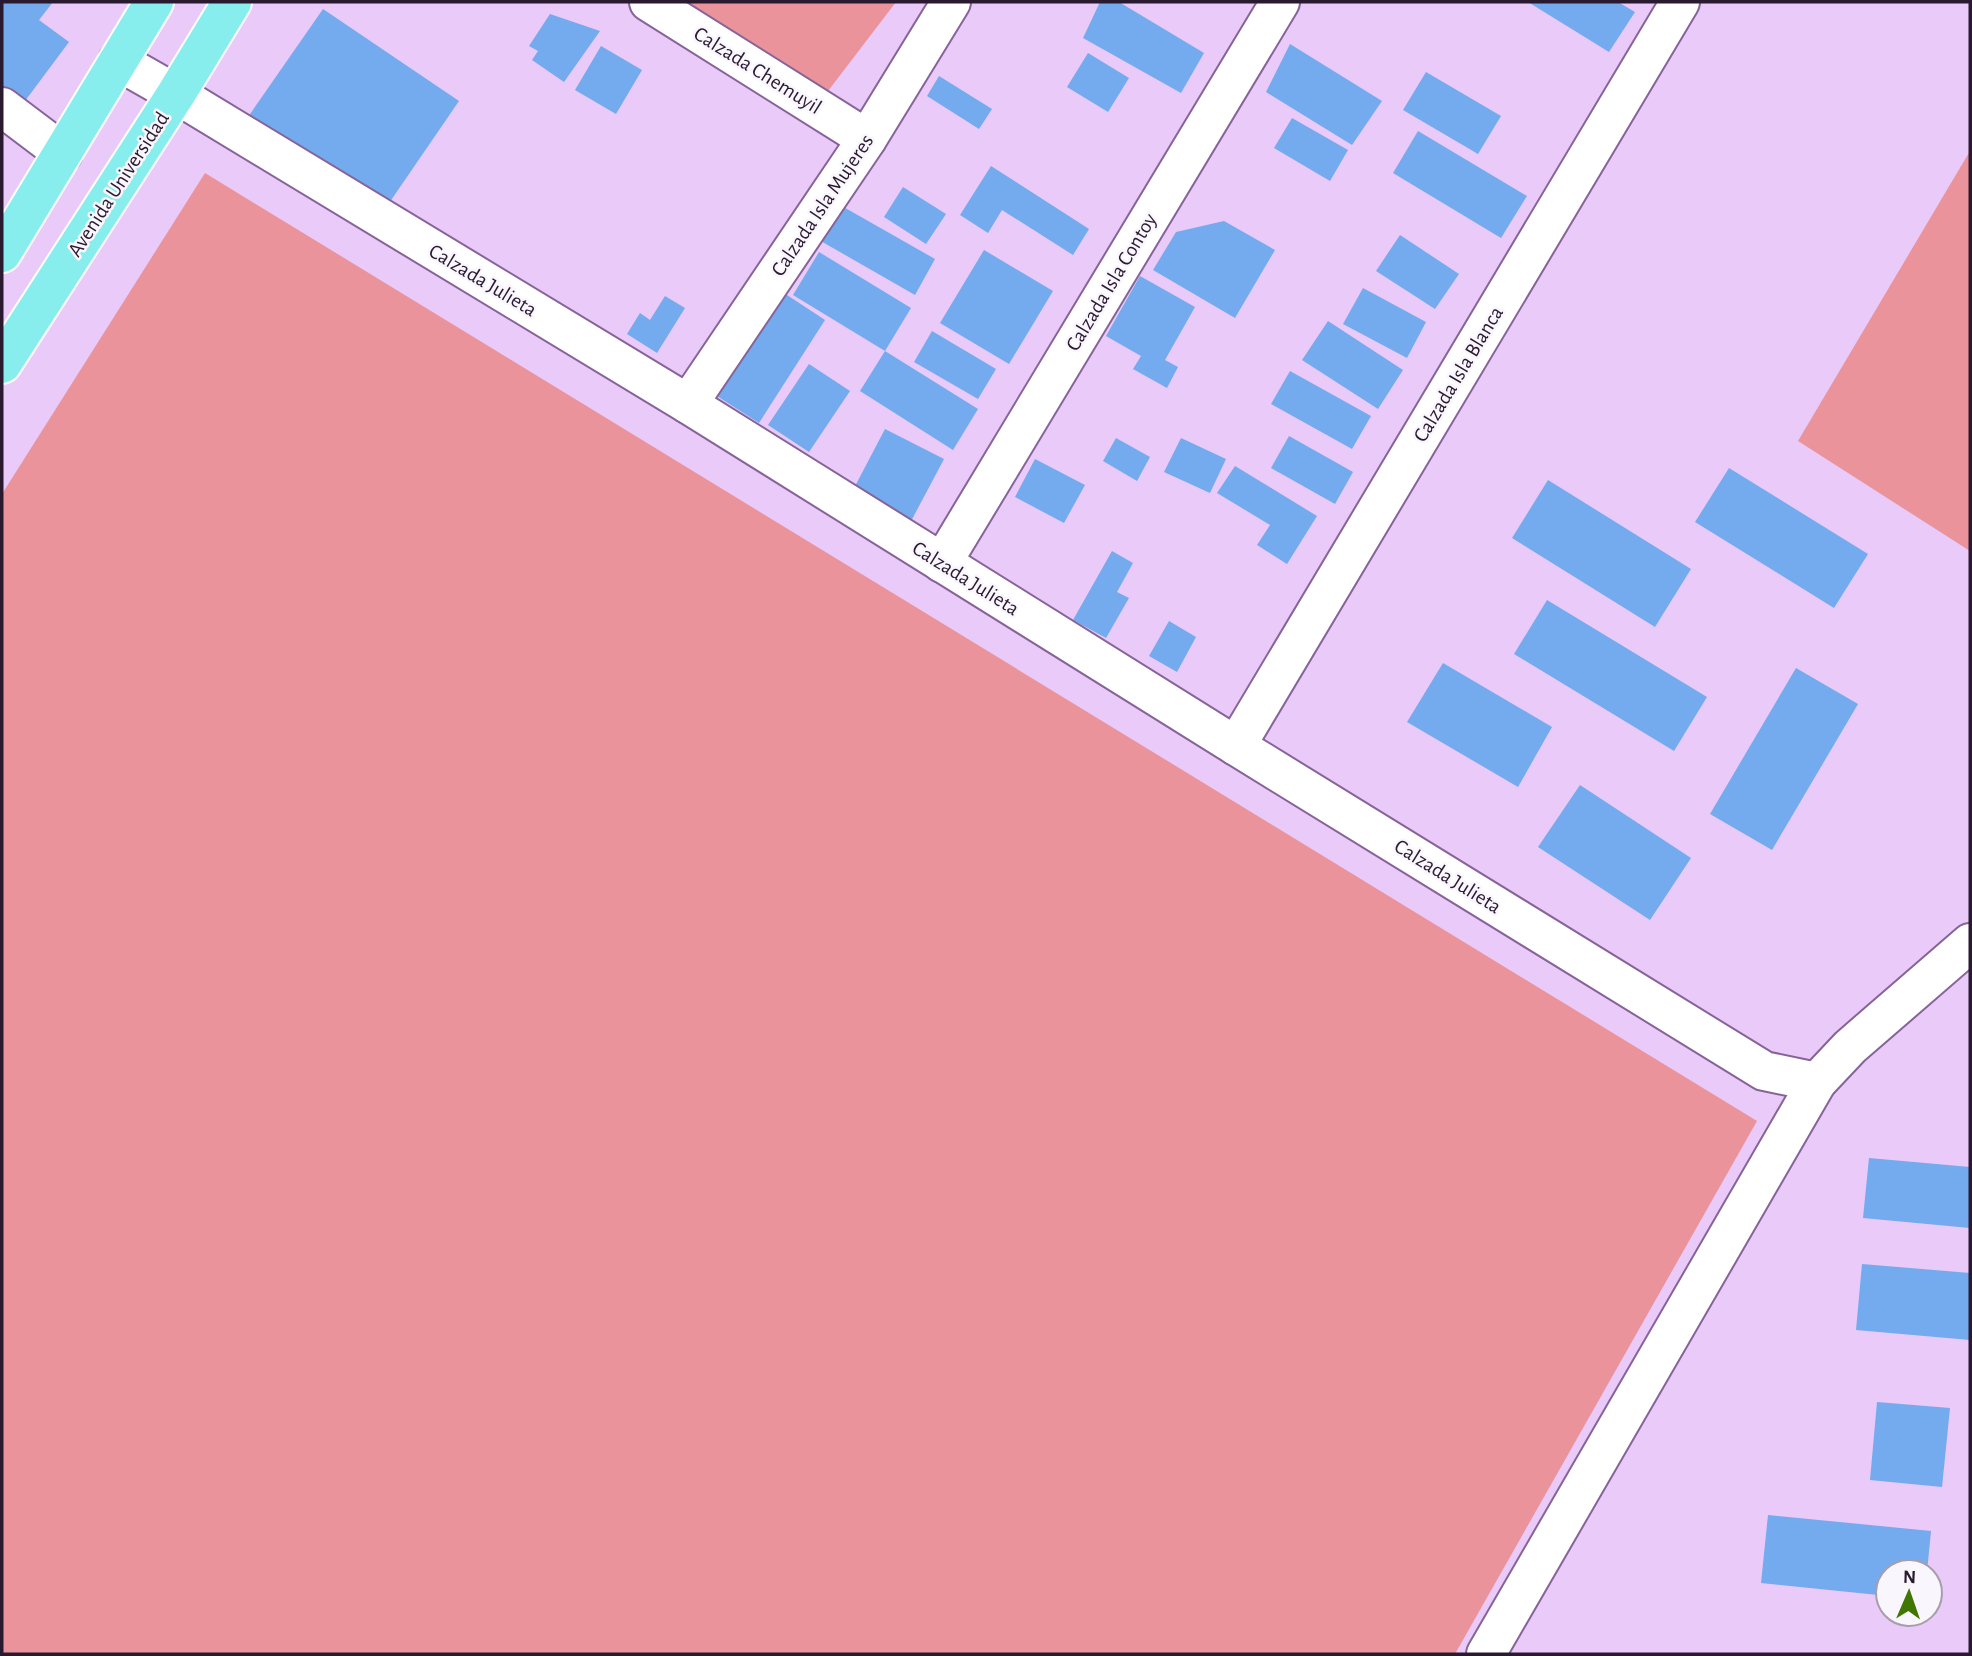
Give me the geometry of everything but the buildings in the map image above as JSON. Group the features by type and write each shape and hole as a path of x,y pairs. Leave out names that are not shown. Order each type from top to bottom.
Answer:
{"main road":[{"path":"2,253 153,2"},
{"name":"Avenida Universidad","path":"2,365 232,2"}],"street":[{"name":"Calzada Chemuyil","path":"649,2 867,139"},
{"name":"Calzada Isla Mujeres","path":"688,404 867,139 951,2"},
{"name":"Calzada Isla Contoy","path":"942,563 1280,2"},
{"name":"Calzada Isla Blanca","path":"1236,746 1680,2"},
{"name":"Calzada Julieta","path":"118,61 688,404 1764,1071 1817,1082"},
{"path":"2,107 63,153"},
{"path":"1486,1654 1817,1082 1850,1047 1970,943"}],"shaded area":[{"path":"675,2 896,2 825,95"},
{"path":"1970,151 1970,551 1798,441"},
{"path":"205,173 1757,1121 1455,1654 2,1654 2,494"}]}
